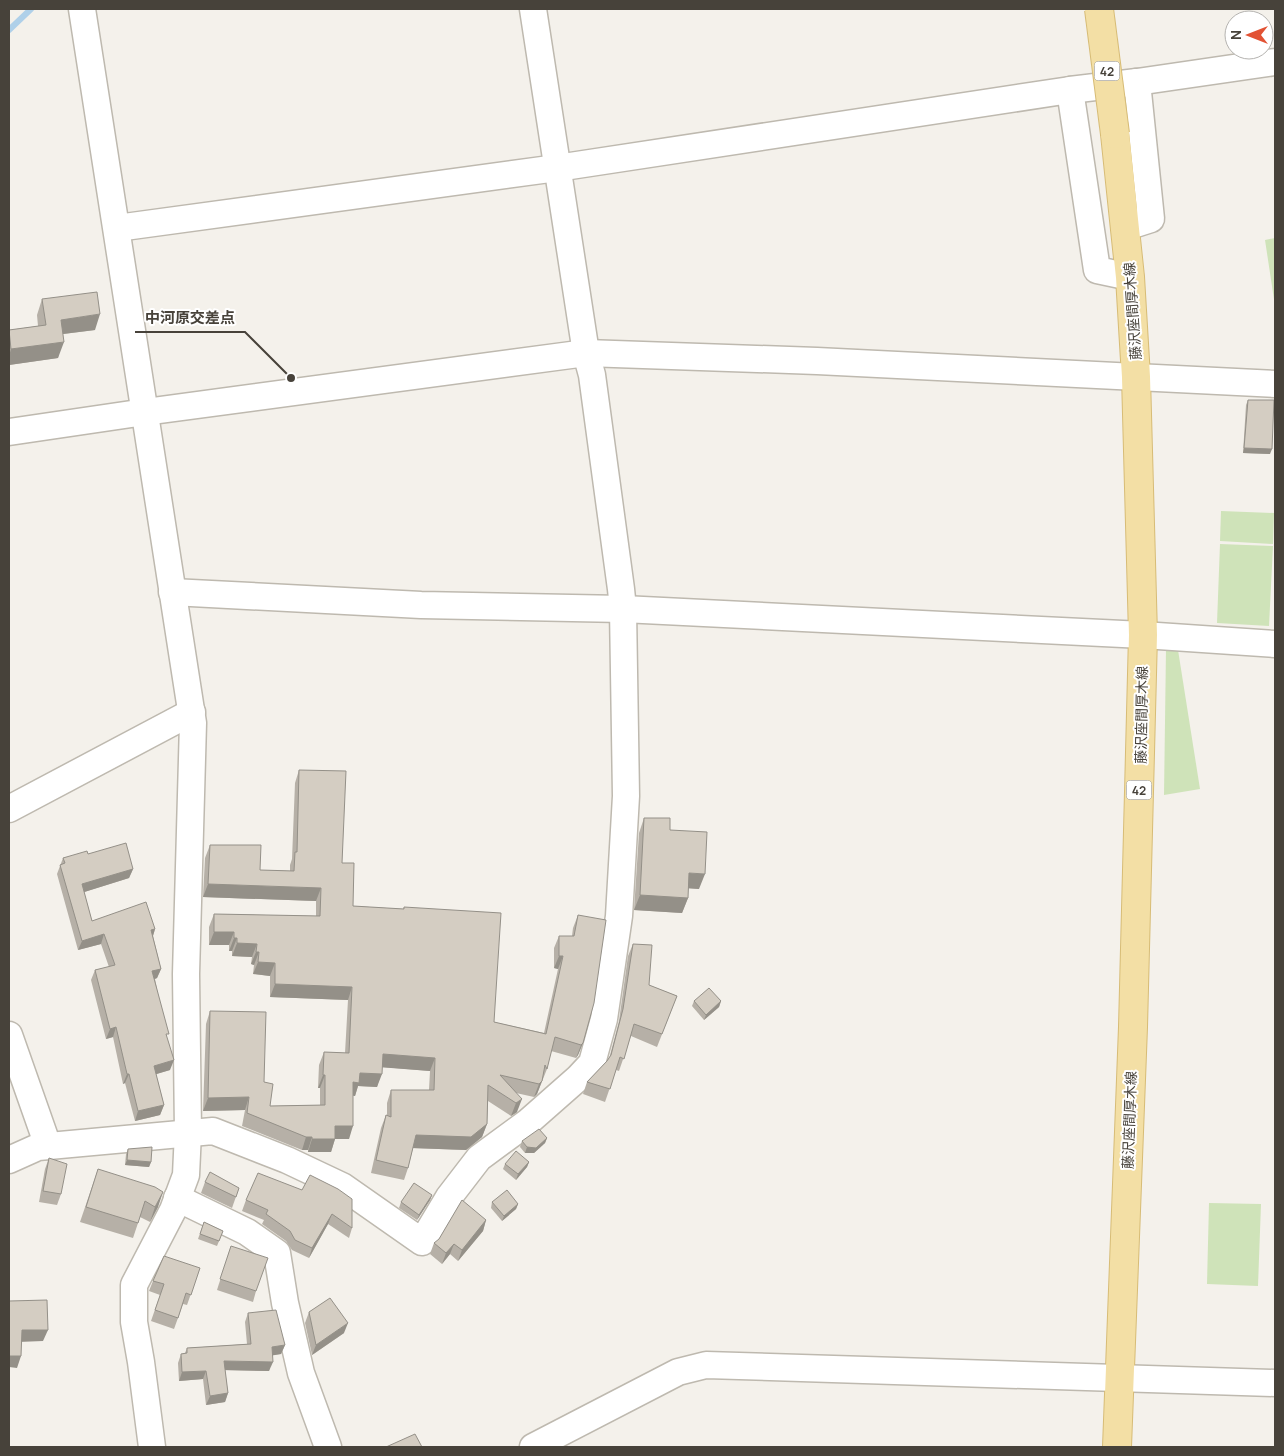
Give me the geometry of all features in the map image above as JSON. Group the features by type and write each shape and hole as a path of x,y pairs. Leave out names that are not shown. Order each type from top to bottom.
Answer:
{"main road":[{"name":"藤沢座間厚木線","path":"1100,9 1126,227 1130,277 1136,377 1143,635 1133,1018 1118,1378 1117,1447"}],"street":[{"path":"82,9 193,723 186,974 188,1132 186,1175 173,1210 134,1285 134,1322 152,1447"},
{"path":"9,1160 38,1147 213,1131 287,1160 342,1186 422,1242 449,1198 479,1158 528,1122 578,1078 592,1063 604,1019 619,916 626,796 622,589 592,375 586,353 533,9"},
{"path":"117,228 557,168 1070,90 1275,62"},
{"path":"1126,227 1151,219 1137,82"},
{"path":"1070,90 1097,270 1130,277"},
{"path":"9,432 586,353 827,362 1275,384"},
{"path":"172,592 420,605 623,609 1143,635 1275,644"},
{"path":"9,809 192,712"},
{"path":"9,1034 48,1146"},
{"path":"177,1198 247,1232 277,1253 285,1303 300,1373 328,1447"},
{"path":"533,1447 678,1372 706,1365 1275,1383"}],"green space":[{"path":"1275,238 1275,306 1265,240"},
{"path":"1221,511 1274,513 1273,544 1220,541"},
{"path":"1220,544 1273,546 1269,626 1217,623"},
{"path":"1166,649 1178,650 1200,789 1164,795"},
{"path":"1209,1203 1261,1204 1258,1286 1207,1284"}],"building":[{"path":"97,292 100,314 61,320 64,342 11,349 9,330 46,325 42,299"},
{"path":"1248,400 1274,400 1272,449 1244,448"},
{"path":"299,770 346,771 342,863 354,863 353,906 501,913 494,1022 546,1034 563,956 559,956 559,936 574,936 578,915 606,920 594,1003 583,1043 581,1045 555,1037 547,1069 545,1065 542,1081 539,1084 500,1075 522,1099 516,1103 488,1085 487,1124 471,1137 416,1135 408,1168 376,1160 386,1115 391,1117 391,1090 434,1090 435,1058 383,1054 382,1074 360,1073 359,1083 353,1082 353,1126 335,1126 335,1139 312,1139 312,1137 306,1137 247,1113 249,1097 208,1098 210,1011 266,1012 264,1082 273,1084 270,1106 325,1105 324,1052 349,1053 352,987 275,984 275,963 258,962 259,952 256,952 257,944 237,943 237,938 234,938 234,932 214,932 214,914 320,916 321,888 208,884 210,845 261,845 260,870 294,871 295,852 297,852"},
{"path":"644,818 670,818 670,830 707,832 705,874 689,873 688,898 640,895"},
{"path":"126,843 133,869 82,884 92,921 146,902 155,929 151,930 161,969 152,971 169,1034 166,1034 174,1060 154,1066 164,1105 138,1111 116,1027 110,1029 95,970 115,965 104,934 82,941 60,865 65,863 63,858 87,851 88,854"},
{"path":"633,944 652,945 649,985 677,996 662,1034 634,1024 624,1059 620,1057 610,1089 587,1082 611,1055 623,1009"},
{"path":"709,988 721,1001 706,1015 694,1001"},
{"path":"539,1129 547,1138 536,1148 527,1147 522,1141"},
{"path":"152,1147 151,1162 127,1160 128,1149"},
{"path":"516,1151 529,1162 518,1174 505,1164"},
{"path":"49,1158 67,1164 61,1194 43,1191"},
{"path":"98,1169 155,1187 163,1192 155,1207 145,1201 138,1223 86,1207"},
{"path":"210,1172 239,1188 236,1197 205,1182"},
{"path":"258,1173 302,1190 310,1175 338,1189 352,1199 352,1228 332,1214 312,1248 295,1240 290,1231 266,1214 268,1210 246,1200"},
{"path":"414,1183 432,1195 419,1215 401,1202"},
{"path":"507,1190 518,1204 504,1216 492,1202"},
{"path":"462,1200 486,1220 462,1250 454,1244 446,1253 434,1243 439,1239"},
{"path":"204,1222 223,1231 219,1241 200,1234"},
{"path":"231,1246 268,1258 256,1291 220,1279"},
{"path":"164,1256 200,1268 191,1295 186,1293 178,1318 155,1310 164,1284 153,1281"},
{"path":"330,1298 348,1323 316,1345 309,1312"},
{"path":"47,1300 48,1330 22,1330 21,1356 9,1356 9,1301"},
{"path":"276,1310 285,1345 272,1347 273,1362 224,1361 228,1393 210,1396 206,1371 182,1372 181,1354 187,1353 187,1348 251,1344 248,1313"},
{"path":"415,1434 422,1447 386,1447"}],"waterway":[{"path":"9,30 31,9"}],"place":[{"name":"中河原交差点","path":"291,378"}]}
